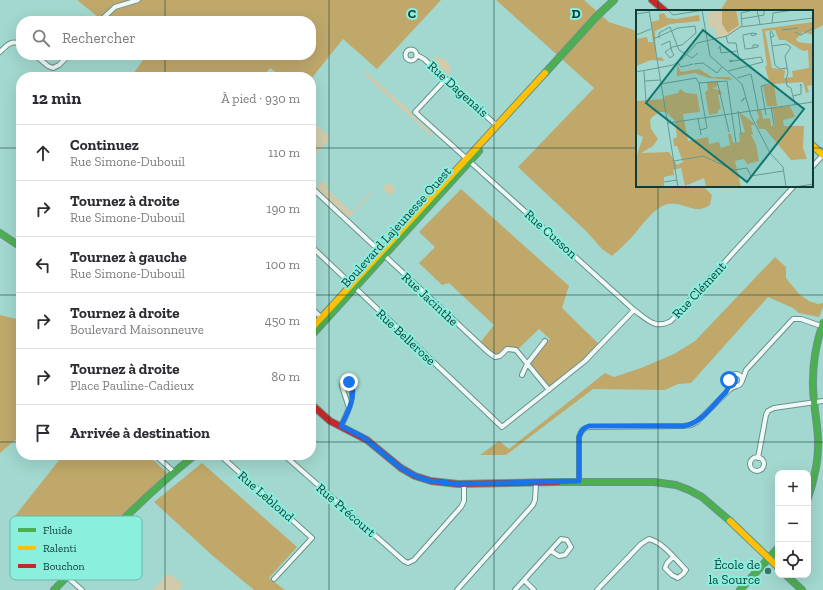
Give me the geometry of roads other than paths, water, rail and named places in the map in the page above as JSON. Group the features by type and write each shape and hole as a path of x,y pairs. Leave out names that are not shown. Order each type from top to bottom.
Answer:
{"street":[{"path":"105,16 115,7 138,0"},
{"name":"Boulevard Lajeunesse Ouest","path":"316,325 383,255 470,160 495,128 597,16 614,0"},
{"path":"652,0 663,10"},
{"path":"0,52 8,44 12,42 16,43"},
{"name":"Rue Dagenais","path":"417,55 424,59 446,78 495,128"},
{"path":"41,60 53,68 57,67 64,60"},
{"name":"Rue Cusson","path":"446,78 415,112 470,160 634,310"},
{"path":"813,146 823,155 813,165"},
{"name":"Rue Clément","path":"634,310 654,324 664,325 671,321 793,187"},
{"name":"Rue Jacinthe","path":"316,193 488,352 495,357 500,356 507,349 516,350 549,390"},
{"path":"0,233 16,244"},
{"name":"Rue Bellerose","path":"316,251 502,427 549,390"},
{"path":"549,390 585,361 634,310"},
{"path":"316,313 323,319"},
{"name":"Boulevard Lajeunesse Ouest","path":"316,329 323,319"},
{"path":"579,481 579,437 584,428 589,426 683,426 697,422 726,392 740,385 746,370 793,319 801,319 822,324 813,361 812,382 817,434 817,457 811,487"},
{"path":"522,375 527,364 545,341"},
{"path":"726,392 730,382 730,377 733,374 746,370"},
{"path":"736,374 741,376 742,381"},
{"path":"341,426 349,408 352,398 352,384 348,381 343,383 342,386 349,408"},
{"path":"730,382 732,385 736,386"},
{"path":"758,458 768,411 774,408 823,401"},
{"path":"316,408 327,418 363,437 397,465 412,474 434,482 464,484 579,481 659,482 670,483 686,488 708,501 775,565"},
{"path":"161,460 174,472"},
{"path":"127,516 188,460"},
{"name":"Rue Leblond","path":"226,460 312,538 274,580"},
{"name":"Rue Précourt","path":"290,460 404,561 410,563 461,507 464,501 464,484"},
{"path":"457,590 533,505 536,500 536,482"},
{"path":"515,590 561,539 567,540 570,547 565,555 559,556 551,551"},
{"path":"597,590 642,544 649,540 658,542 673,557 686,570 678,578 672,575 665,568 667,562 673,557"},
{"path":"740,590 775,551"},
{"path":"789,578 802,590"},
{"path":"54,590 63,580"},
{"path":"71,580 82,590"},
{"path":"524,580 534,590"}],"place":[{"name":"École de la Source","path":"768,571"}]}
